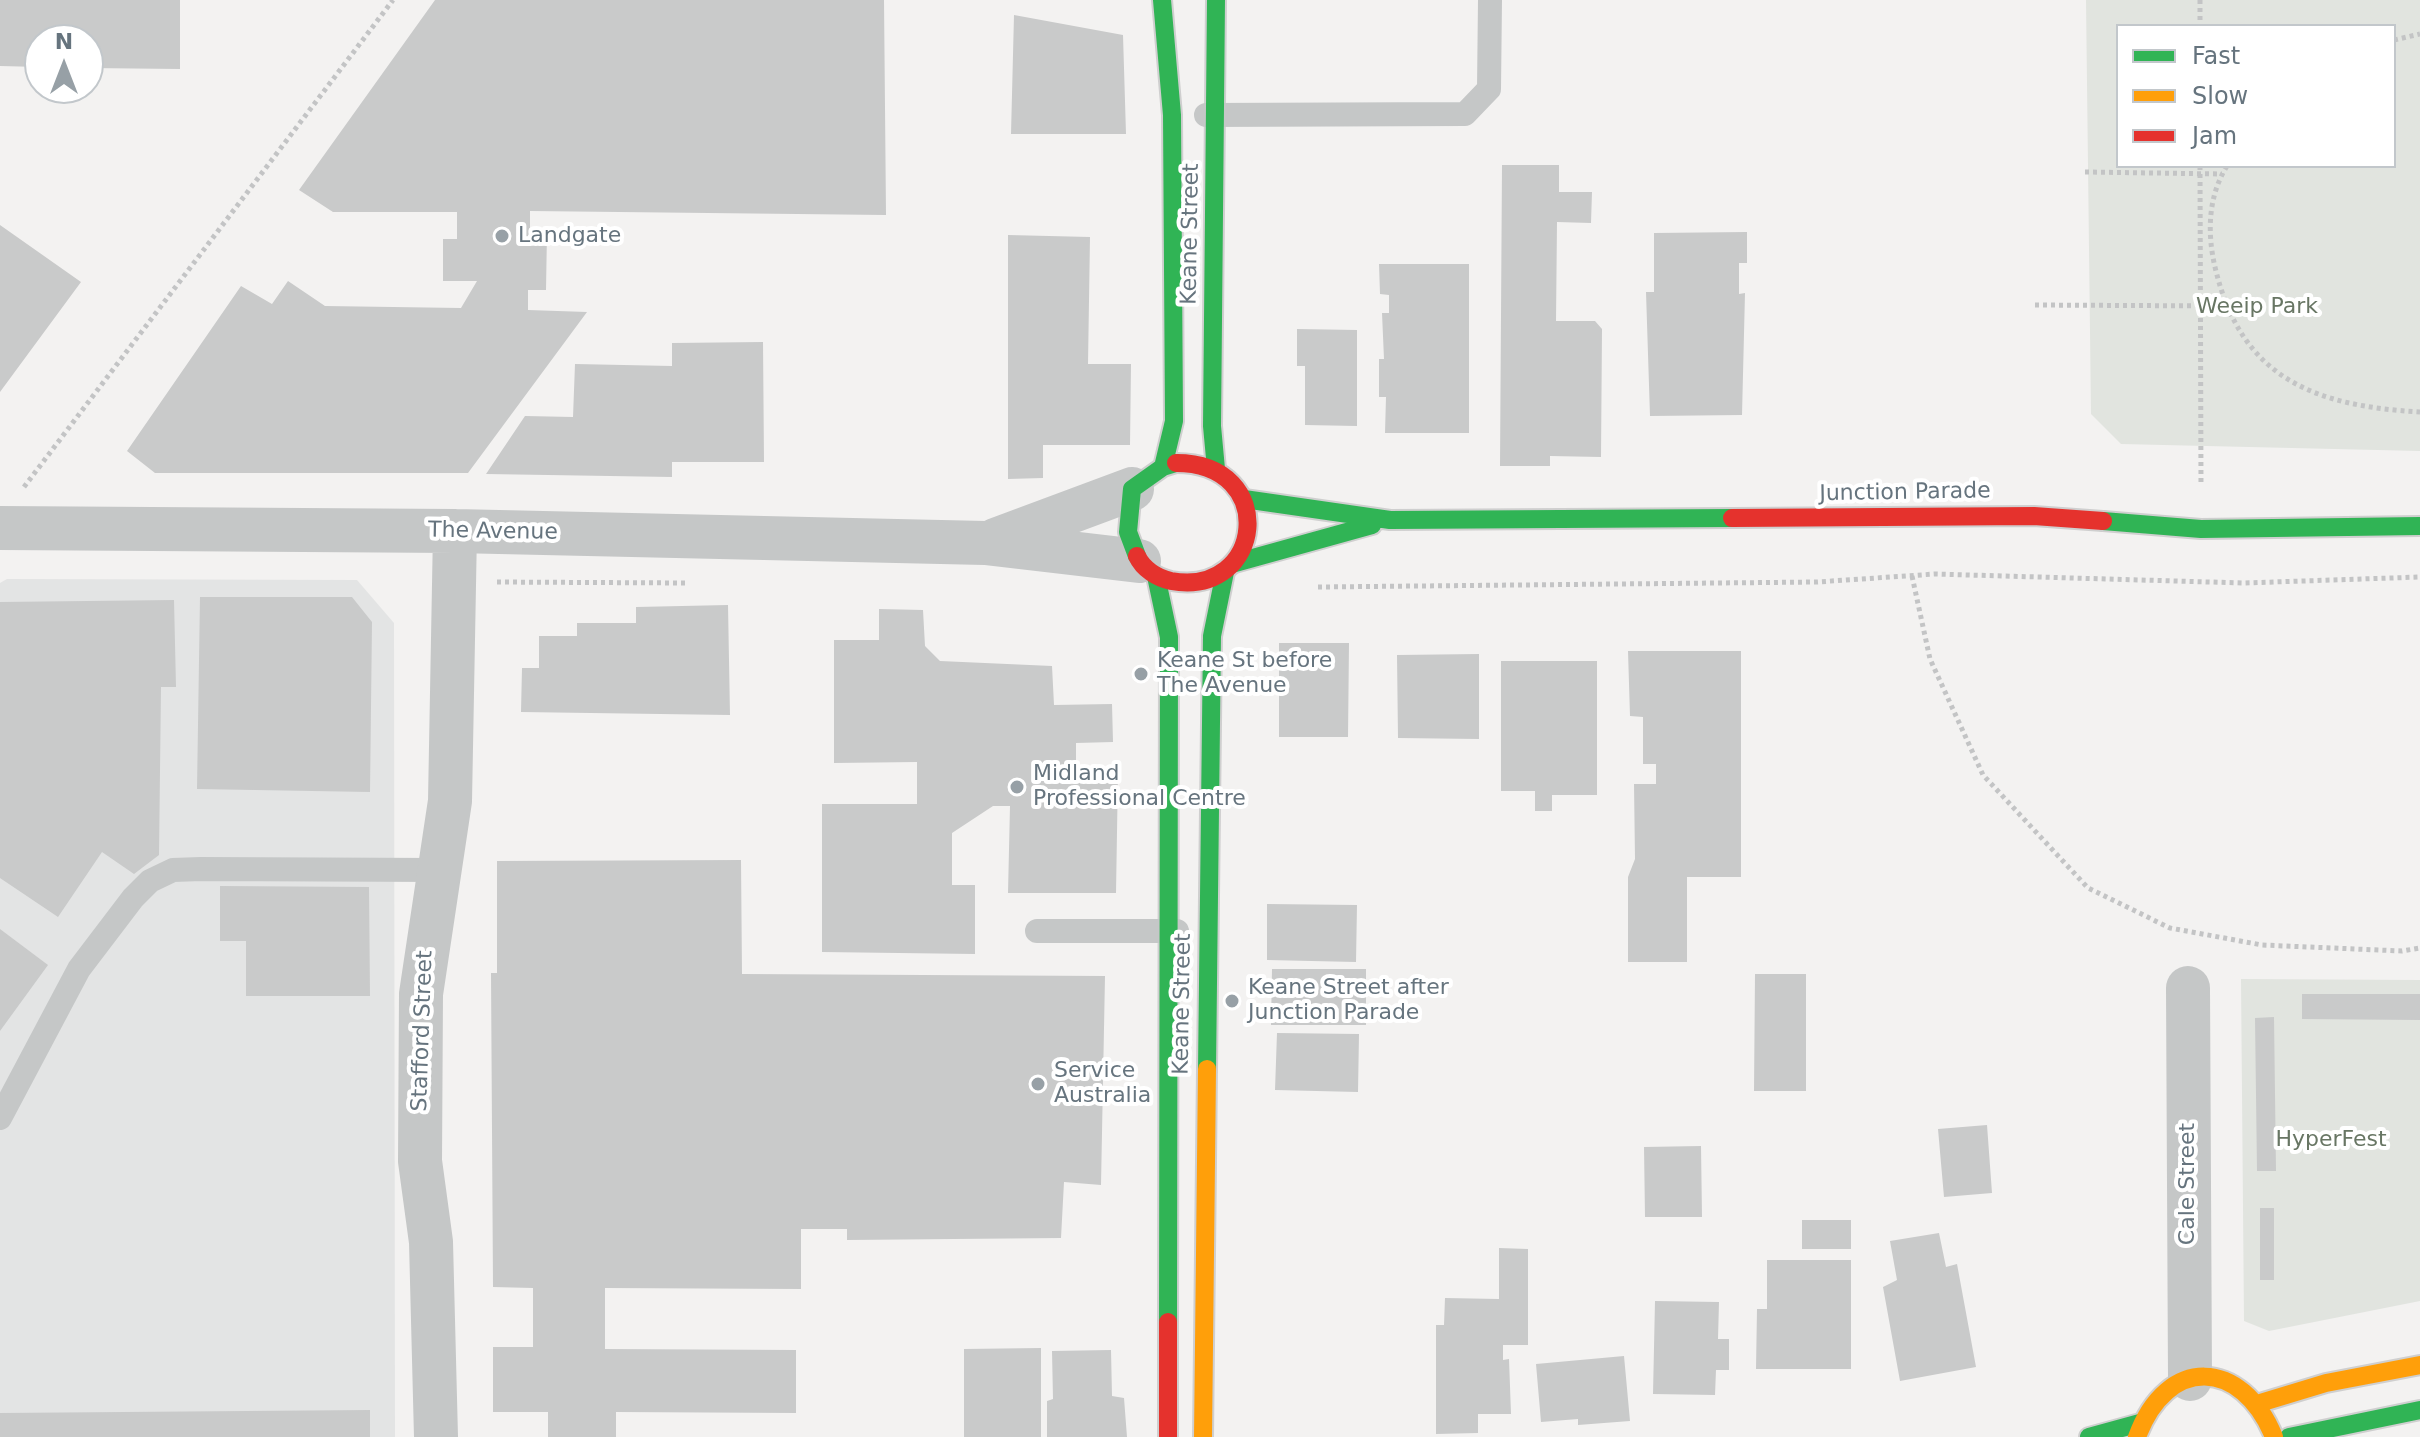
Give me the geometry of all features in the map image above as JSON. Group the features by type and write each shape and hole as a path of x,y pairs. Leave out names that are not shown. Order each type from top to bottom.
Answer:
{"street":[{"name":"Keane Street","path":"1148,478 1174,421 1172,115 1162,0"},
{"name":"Keane Street","path":"1216,0 1212,426 1216,469"},
{"path":"1190,462 1216,469 1237,487 1244,499 1249,526 1242,552 1230,568 1209,581 1191,585 1148,568 1129,541 1127,519 1148,478 1190,462"},
{"name":"The Avenue","path":"985,543 1148,478"},
{"name":"Junction Parade","path":"1244,499 1390,520 2034,516 2201,529 2420,526"},
{"name":"The Avenue","path":"9,511 455,531 985,543 1148,568"},
{"name":"Junction Parade","path":"1230,568 1390,520"},
{"name":"Stafford Street","path":"436,1437 432,1255 421,1188 421,994 450,801 455,531"},
{"name":"Keane Street","path":"1148,568 1169,637 1168,1437"},
{"name":"Keane Street","path":"1203,1437 1212,636 1230,568"},
{"name":"Cale Street","path":"2188,988 2190,1379"},
{"path":"2260,1403 2326,1383 2420,1365"},
{"path":"2089,1437 2139,1430 2162,1392 2190,1379 2221,1378 2242,1387 2260,1403 2270,1420 2274,1437"},
{"path":"2289,1437 2420,1410"}],"lane":[{"path":"1172,115 1465,114 1489,89 1490,0"},
{"path":"0,1118 79,969 150,881 173,870 440,870"},
{"path":"1037,931 1208,931"}],"path":[{"path":"9,511 393,0"},
{"path":"2200,0 2200,24"},
{"path":"2396,40 2420,34"},
{"path":"2200,168 2201,498"},
{"path":"2226,168 2210,210 2211,249 2224,306 2264,365 2317,395 2363,409 2420,412"},
{"path":"2085,172 2222,174"},
{"path":"2035,305 2224,306"},
{"path":"1912,576 1930,659 1983,775 2088,888 2170,928 2262,945 2402,951 2420,948"},
{"path":"1312,587 1817,582 1912,576 2244,583 2420,577"},
{"path":"492,582 702,583"}],"shaded area":[{"path":"7,579 357,580 394,623 395,1437 0,1437 0,583"}],"green space":[{"name":"Weeip Park","path":"2086,0 2420,0 2420,451 2121,444 2091,414"},
{"name":"HyperFest","path":"2241,979 2420,980 2420,1301 2269,1331 2244,1321"}],"building":[{"path":"0,0 180,0 180,69 104,68 104,24 24,24 24,67 0,66"},
{"name":"Landgate","path":"435,0 884,0 886,215 530,211 530,232 547,232 546,290 528,290 528,310 587,312 468,473 155,473 127,451 241,286 272,304 288,281 325,306 461,308 477,281 443,281 443,239 457,239 457,212 333,212 299,190"},
{"path":"1014,15 1123,35 1126,134 1011,134"},
{"path":"1502,165 1559,165 1559,192 1592,192 1591,223 1557,222 1556,321 1595,321 1602,329 1601,457 1550,456 1550,466 1500,466"},
{"path":"0,225 81,282 0,392"},
{"path":"1747,232 1747,263 1739,263 1739,294 1745,293 1742,415 1650,416 1646,292 1654,292 1654,233"},
{"path":"1008,235 1090,237 1088,364 1131,364 1130,445 1043,445 1043,478 1008,479"},
{"path":"1379,264 1469,264 1469,433 1385,433 1386,397 1379,397 1379,359 1384,359 1382,313 1389,313 1389,295 1380,294"},
{"path":"1297,329 1357,330 1357,426 1305,425 1305,366 1297,366"},
{"path":"763,342 764,462 672,462 672,477 486,474 525,416 573,417 575,364 672,366 672,343"},
{"path":"200,597 352,597 372,622 370,792 197,789"},
{"path":"174,600 176,687 161,687 159,855 134,874 102,852 58,917 0,878 0,602"},
{"path":"728,605 730,715 521,712 522,668 539,668 539,636 577,636 577,623 636,623 636,607"},
{"name":"Midland Professional Centre","path":"879,609 923,610 925,646 940,661 1052,666 1054,705 1112,704 1113,742 1076,743 1076,771 1118,771 1116,893 1008,893 1010,806 993,806 952,833 952,885 975,885 975,954 822,952 822,804 917,804 917,762 834,763 834,640 879,640"},
{"path":"1279,643 1349,643 1348,737 1279,737"},
{"path":"1628,651 1741,651 1741,877 1687,877 1687,962 1628,962 1628,877 1635,859 1634,784 1656,784 1656,764 1643,764 1643,717 1630,716"},
{"path":"1479,654 1479,739 1398,738 1397,655"},
{"path":"1501,661 1597,661 1597,795 1552,795 1552,811 1535,811 1535,791 1501,791"},
{"path":"741,860 742,974 1105,976 1101,1185 1064,1182 1061,1238 847,1240 847,1229 801,1229 801,1289 605,1288 605,1349 796,1350 796,1413 616,1412 616,1437 548,1437 548,1412 493,1412 493,1347 533,1347 533,1288 493,1287 491,973 497,973 497,861"},
{"path":"220,886 369,887 370,996 246,996 246,941 220,941"},
{"path":"1267,904 1357,905 1356,962 1267,960"},
{"path":"0,929 48,965 0,1031"},
{"path":"1272,969 1366,969 1366,1025 1271,1025"},
{"path":"1755,974 1806,974 1806,1091 1754,1091"},
{"path":"2302,994 2420,994 2420,1020 2302,1019"},
{"path":"2274,1017 2276,1171 2257,1171 2255,1018"},
{"path":"1277,1033 1359,1034 1358,1092 1275,1090"},
{"path":"1987,1125 1992,1193 1944,1197 1938,1129"},
{"path":"1701,1146 1702,1217 1645,1217 1644,1147"},
{"path":"2260,1208 2274,1208 2274,1280 2260,1280"},
{"path":"1802,1220 1851,1220 1851,1249 1802,1249"},
{"path":"1939,1233 1946,1267 1957,1264 1976,1367 1900,1381 1883,1287 1897,1280 1890,1241"},
{"path":"1499,1248 1528,1249 1528,1345 1503,1345 1503,1360 1509,1359 1511,1414 1478,1414 1478,1433 1436,1434 1436,1325 1444,1325 1445,1298 1499,1299"},
{"path":"1767,1260 1851,1260 1851,1369 1756,1369 1757,1309 1767,1309"},
{"path":"1655,1301 1719,1302 1718,1339 1729,1339 1729,1370 1716,1370 1715,1395 1653,1394"},
{"path":"1041,1348 1041,1437 964,1437 964,1349"},
{"path":"1111,1350 1112,1396 1124,1398 1127,1437 1047,1437 1047,1401 1053,1399 1052,1351"},
{"path":"1624,1356 1630,1421 1578,1425 1578,1419 1541,1422 1536,1364"},
{"path":"370,1410 370,1437 0,1437 0,1413"}],"traffic: fast":[{"path":"1162,0 1172,115 1174,421 1163,467"},
{"path":"1216,0 1212,426 1216,469"},
{"path":"1137,556 1128,532 1132,489 1163,467 1176,463"},
{"path":"1244,499 1390,520 1732,518"},
{"path":"2103,521 2201,529 2420,526"},
{"path":"1235,563 1372,525"},
{"path":"1207,1069 1212,636 1225,572"},
{"path":"1156,576 1169,637 1168,1322"},
{"path":"2289,1437 2420,1410"},
{"path":"2089,1437 2140,1423"}],"traffic: slow":[{"path":"1203,1437 1207,1069"},
{"path":"2260,1403 2326,1383 2420,1365"},
{"path":"2137,1437 2150,1410 2167,1391 2185,1380 2205,1377 2224,1381 2243,1392 2260,1411 2274,1437"}],"traffic: jam":[{"path":"1137,556 1147,569 1161,578 1202,581 1226,570 1241,551 1247,528 1245,505 1232,484 1209,469 1176,463"},
{"path":"1732,518 2034,516 2103,521"},
{"path":"1168,1322 1168,1437"}],"place":[{"name":"Landgate","path":"502,236"},
{"name":"Keane St before The Avenue","path":"1141,674"},
{"name":"Midland Professional Centre","path":"1017,787"},
{"name":"Keane Street after Junction Parade","path":"1232,1001"},
{"name":"Service Australia","path":"1038,1084"}]}
